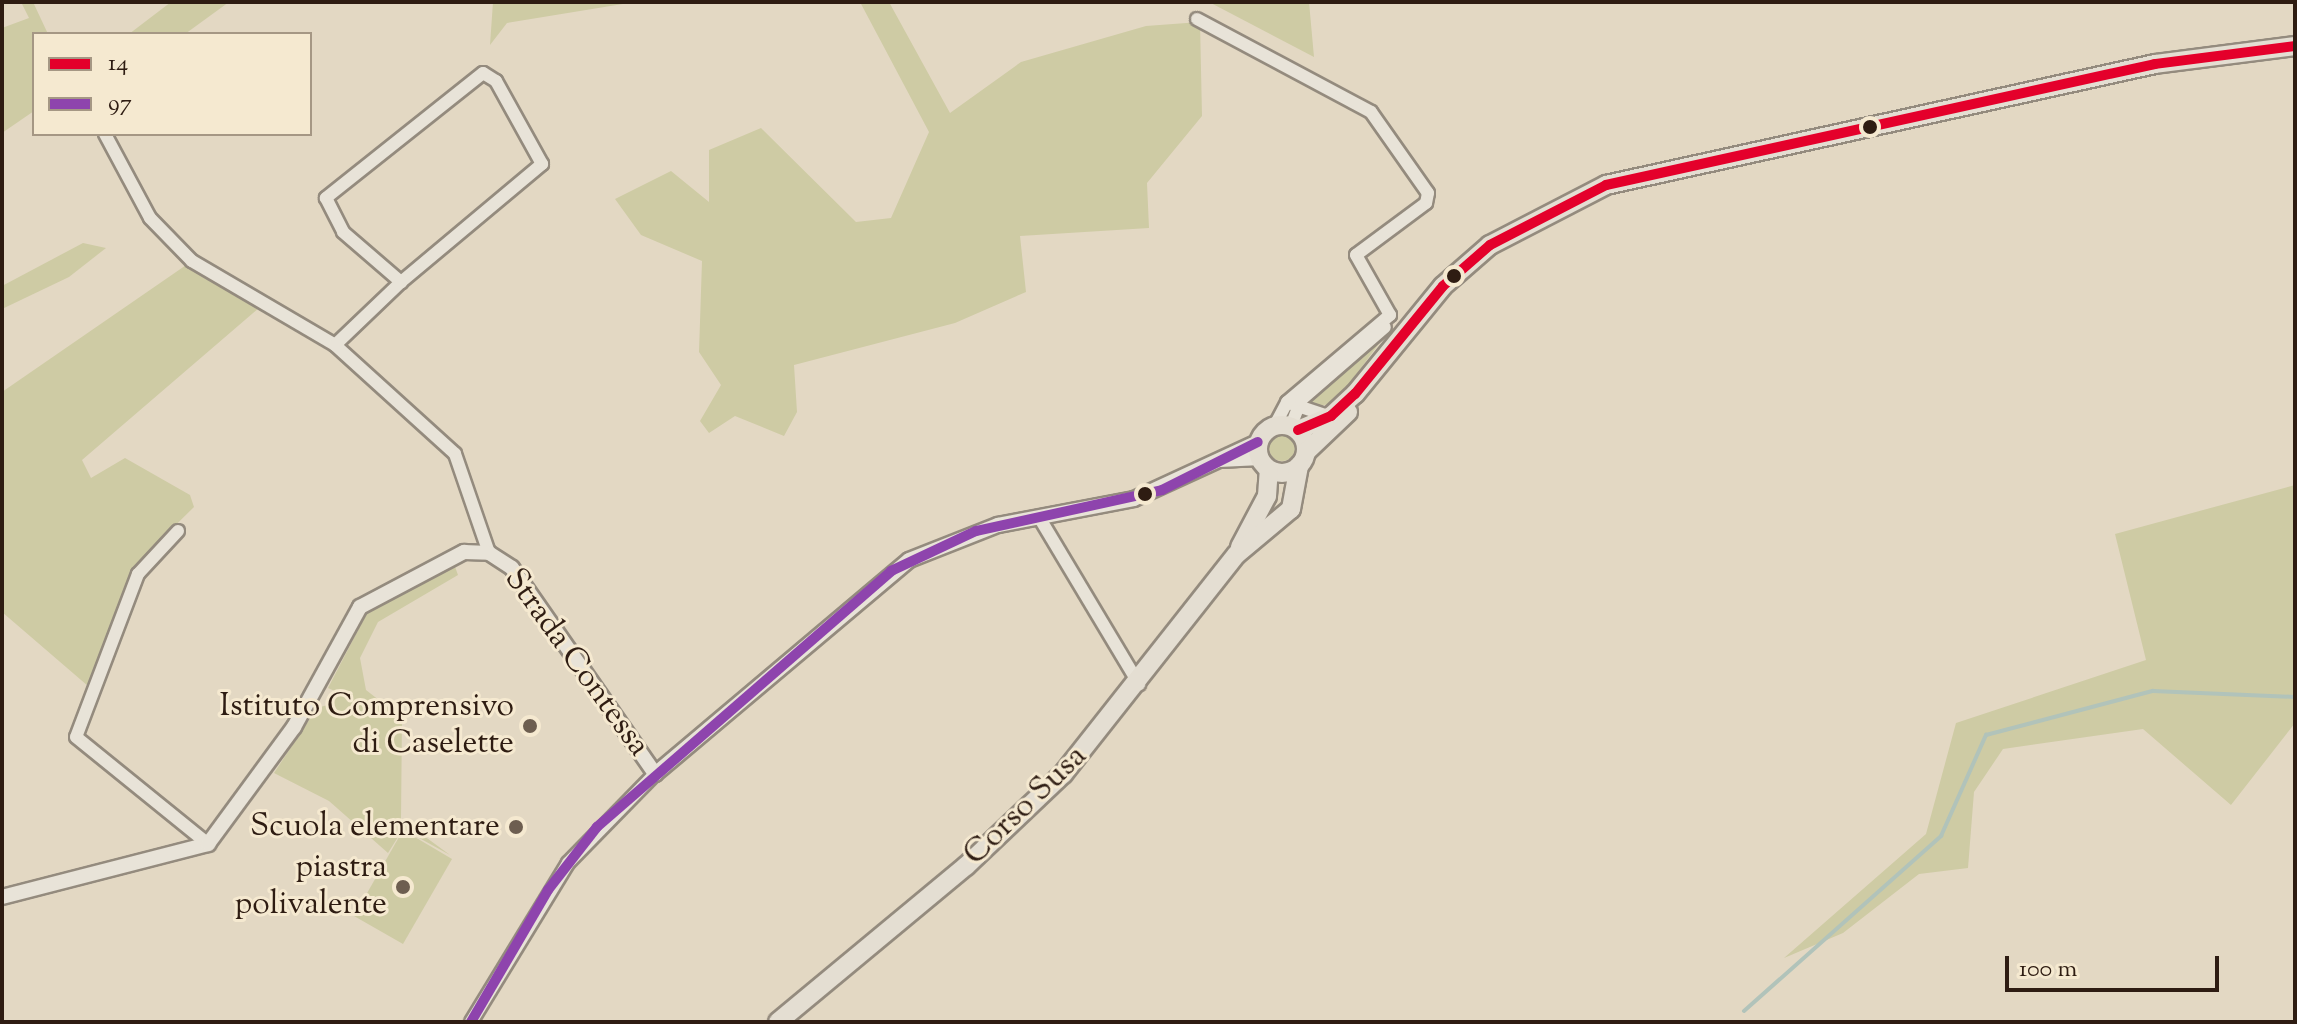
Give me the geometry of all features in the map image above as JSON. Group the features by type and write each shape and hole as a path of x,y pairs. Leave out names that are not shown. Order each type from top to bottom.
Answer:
{"main road":[{"path":"1262,456 1303,459 1335,427 1355,394 1443,286 1490,245 1606,185 2155,64 2290,49"},
{"path":"1262,456 1288,427 1331,416 1355,394"},
{"path":"1288,427 1303,459"},
{"name":"Corso Susa","path":"778,1022 1020,818 1139,684 1237,554 1267,496 1262,456"},
{"name":"Corso Susa","path":"1237,554 1282,519 1299,491 1303,459"}],"street":[{"path":"1197,19 1371,112 1428,193 1426,203 1356,255 1390,315 1383,332 1291,404 1288,427"},
{"path":"335,345 401,282 542,164 496,81 483,73 326,198 343,232 401,282"},
{"path":"106,136 150,218 192,261 335,345 455,454 489,553"},
{"path":"1291,404 1331,416"},
{"path":"471,1022 568,863 655,774 891,571 952,539 1039,517 1134,499 1221,460 1262,456"},
{"path":"1267,496 1282,519"},
{"path":"1039,517 1139,684"},
{"path":"178,531 138,574 76,737 208,844"},
{"name":"Strada Contessa","path":"208,844 294,727 360,607 449,558 489,553 520,578 655,774"},
{"path":"2,897 208,844"}],"shaded area":[{"path":"21,2 33,2 47,32 32,32 32,112 2,133 2,28 29,18"},
{"path":"171,2 229,2 188,32 132,32"},
{"path":"493,2 635,2 507,23 490,45"},
{"path":"860,2 889,2 950,113 1021,62 1146,26 1200,22 1202,116 1147,183 1149,228 1020,236 1026,292 955,323 794,365 797,412 784,436 735,416 709,433 700,421 721,385 699,352 702,261 641,235 615,199 671,171 709,202 709,150 761,128 856,222 891,218 929,132"},
{"path":"1209,2 1309,2 1314,57"},
{"path":"83,243 106,248 69,277 2,309 2,286"},
{"path":"192,261 266,302 82,460 91,478 125,458 190,495 194,507 136,564 88,686 2,612 2,392"},
{"path":"1387,333 1334,404 1311,406 1309,400"},
{"path":"1282,435 1291,439 1295,448 1291,457 1282,461 1273,457 1269,448 1273,439"},
{"path":"2295,485 2295,723 2231,805 2143,729 2003,749 1974,792 1968,868 1919,874 1843,933 1784,958 1926,834 1956,723 2146,660 2115,534"},
{"path":"454,564 458,575 378,622 360,658 366,690 402,718 401,819 450,855 403,829 388,853 329,801 274,773 317,708 331,704 337,692 328,688 368,611"},
{"name":"piastra polivalente","path":"403,830 452,859 403,944 354,916"}],"waterway":[{"path":"1744,1011 1941,836 1986,735 2153,691 2295,697"}],"transit line":[{"name":"14","path":"1298,430 1331,416 1355,394 1443,286 1490,245 1606,185 2155,64 2295,46"},
{"name":"97","path":"471,1022 548,890 597,827 891,571 976,531 1162,490 1258,442"}],"place":[{"name":"Istituto Comprensivo di Caselette","path":"530,726"},
{"name":"Scuola elementare","path":"516,827"},
{"name":"piastra polivalente","path":"403,887"}]}
